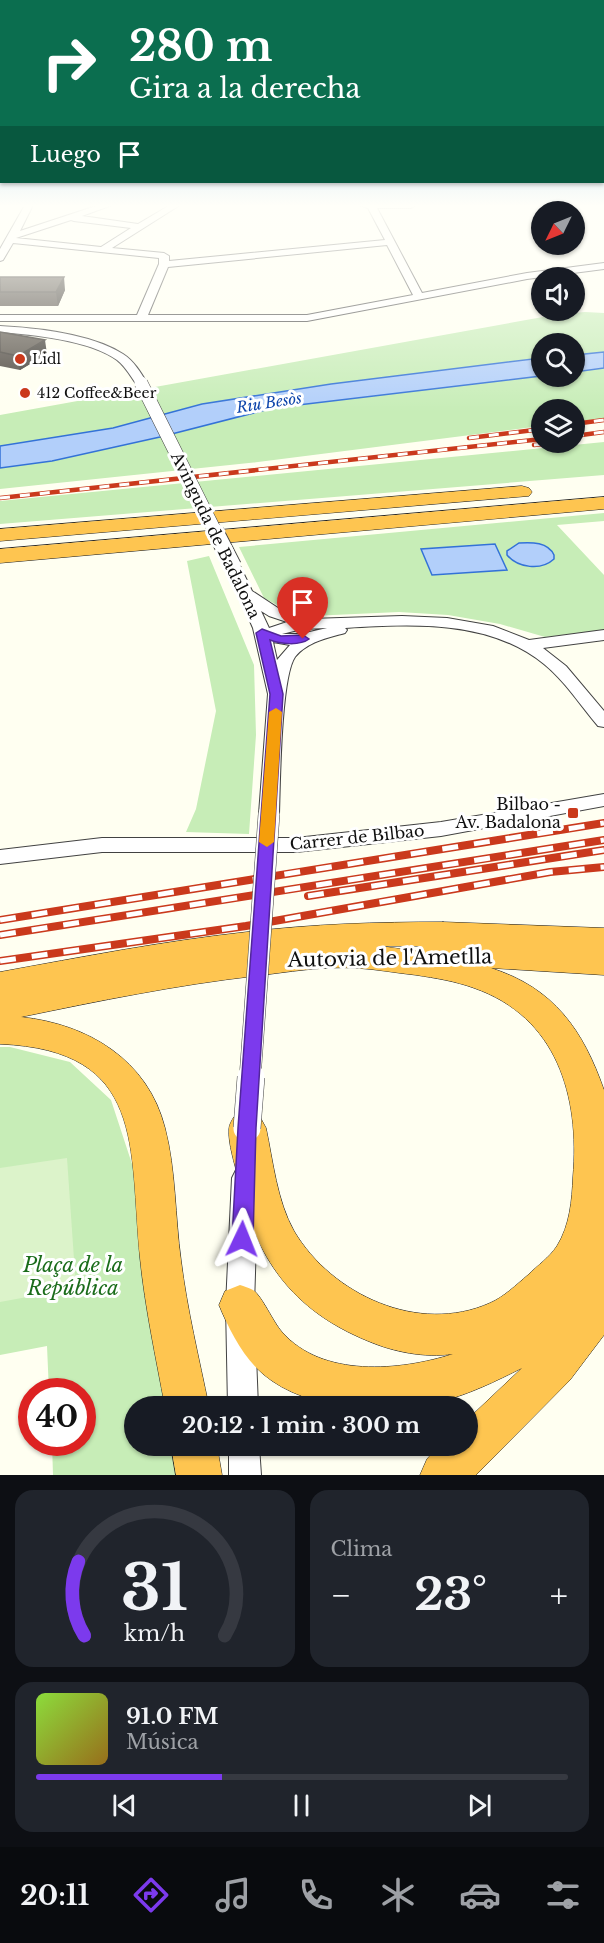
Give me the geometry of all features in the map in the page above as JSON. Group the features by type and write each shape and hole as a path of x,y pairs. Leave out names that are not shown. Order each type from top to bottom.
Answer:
{"highway":[{"path":"0,536 604,484"},
{"path":"0,556 604,503"},
{"path":"0,985 190,951 319,937 415,933 604,940"},
{"name":"Autovia de l'Ametlla","path":"0,1008 145,980 276,960 353,955 449,954 604,963"},
{"path":"247,1128 268,1215 280,1244 297,1270 316,1289 360,1317 395,1330 427,1335 476,1329 503,1319 529,1301 566,1268 585,1233 598,1199 603,1171 603,1139 600,1110 593,1085 580,1057 565,1034 549,1016 527,999 504,986 456,971 353,955"},
{"path":"0,1030 39,1033 86,1049 116,1072 136,1101 148,1134 163,1275 185,1396"},
{"path":"240,1305 262,1343 281,1361 302,1374 327,1383 356,1387 387,1388 421,1384 453,1376 482,1364 531,1336 555,1313 582,1279 604,1226"},
{"path":"443,1475 567,1351 590,1321 604,1292"},
{"path":"196,1456 199,1475"}],"street":[{"path":"141,318 160,274"},
{"path":"407,274 419,296"},
{"path":"0,321 307,318 544,274"},
{"name":"Avinguda de Badalona","path":"0,321 17,330"},
{"name":"Avinguda de Badalona","path":"0,329 17,330 105,350 124,360 141,383 233,566 265,636 277,694 247,1128 240,1305 243,1396"},
{"path":"246,593 275,613 317,629"},
{"path":"265,636 279,640 292,640 317,629 353,627 402,620 444,622 477,627 527,645 562,669 603,722"},
{"path":"277,694 282,662 317,629"},
{"path":"527,645 604,635"},
{"path":"577,804 597,793 604,786"},
{"name":"Carrer de Bilbao","path":"0,857 102,845 296,845 441,829 604,800"},
{"path":"244,1456 245,1475"}],"green space":[{"path":"585,312 604,313 604,352 585,354 585,333 531,333 531,359 331,384 202,404 113,428 0,446 0,415 531,319 531,321 585,321"},
{"path":"604,368 604,418 585,421 585,399 531,399 531,427 258,462 0,489 0,468 52,461 160,437 273,408 531,377 531,387 585,387 585,371"},
{"path":"604,442 604,475 0,524 0,501 531,449 531,453 585,453 585,444"},
{"path":"604,513 604,521 557,525 604,575 604,630 545,637 500,624 448,615 399,612 311,616 290,612 264,598 239,547"},
{"path":"209,556 254,665 256,735 249,834 186,832 196,809 216,711 187,561"},
{"name":"Plaça de la República","path":"0,1047 10,1047 70,1062 111,1100 133,1167 167,1396 124,1396 124,1456 178,1456 181,1475 53,1475 52,1456 96,1456 96,1378 48,1378 47,1346 0,1355"},
{"path":"67,1158 76,1288 0,1302 0,1168"}],"water":[{"path":"604,352 604,368 585,371 585,354"},
{"name":"Riu Besòs","path":"531,359 531,377 273,408 160,437 52,461 0,468 0,446 113,428 202,404 331,384"},
{"path":"519,543 544,545 554,555 554,559 549,563 536,566 517,563 507,555 507,551"},
{"path":"495,544 507,570 432,575 421,549"}],"building":[{"path":"0,277 64,277 56,292 0,292"},
{"path":"0,332 45,340 18,356 0,352"}],"railway":[{"path":"585,423 604,420"},
{"path":"469,438 531,430"},
{"path":"585,435 604,432"},
{"path":"0,498 531,440"},
{"path":"0,920 604,823"},
{"path":"0,935 604,840"},
{"path":"308,896 604,850"},
{"path":"0,961 246,926 550,872 604,867"}],"slow traffic":[{"path":"267,842 276,712"}],"place":[{"name":"Lidl","path":"20,359"},
{"name":"412 Coffee&Beer","path":"25,393"},
{"name":"Bilbao - Av. Badalona","path":"573,813"}],"route":[{"path":"242,1239 247,1128 277,694 262,633 279,640 303,639"}]}
